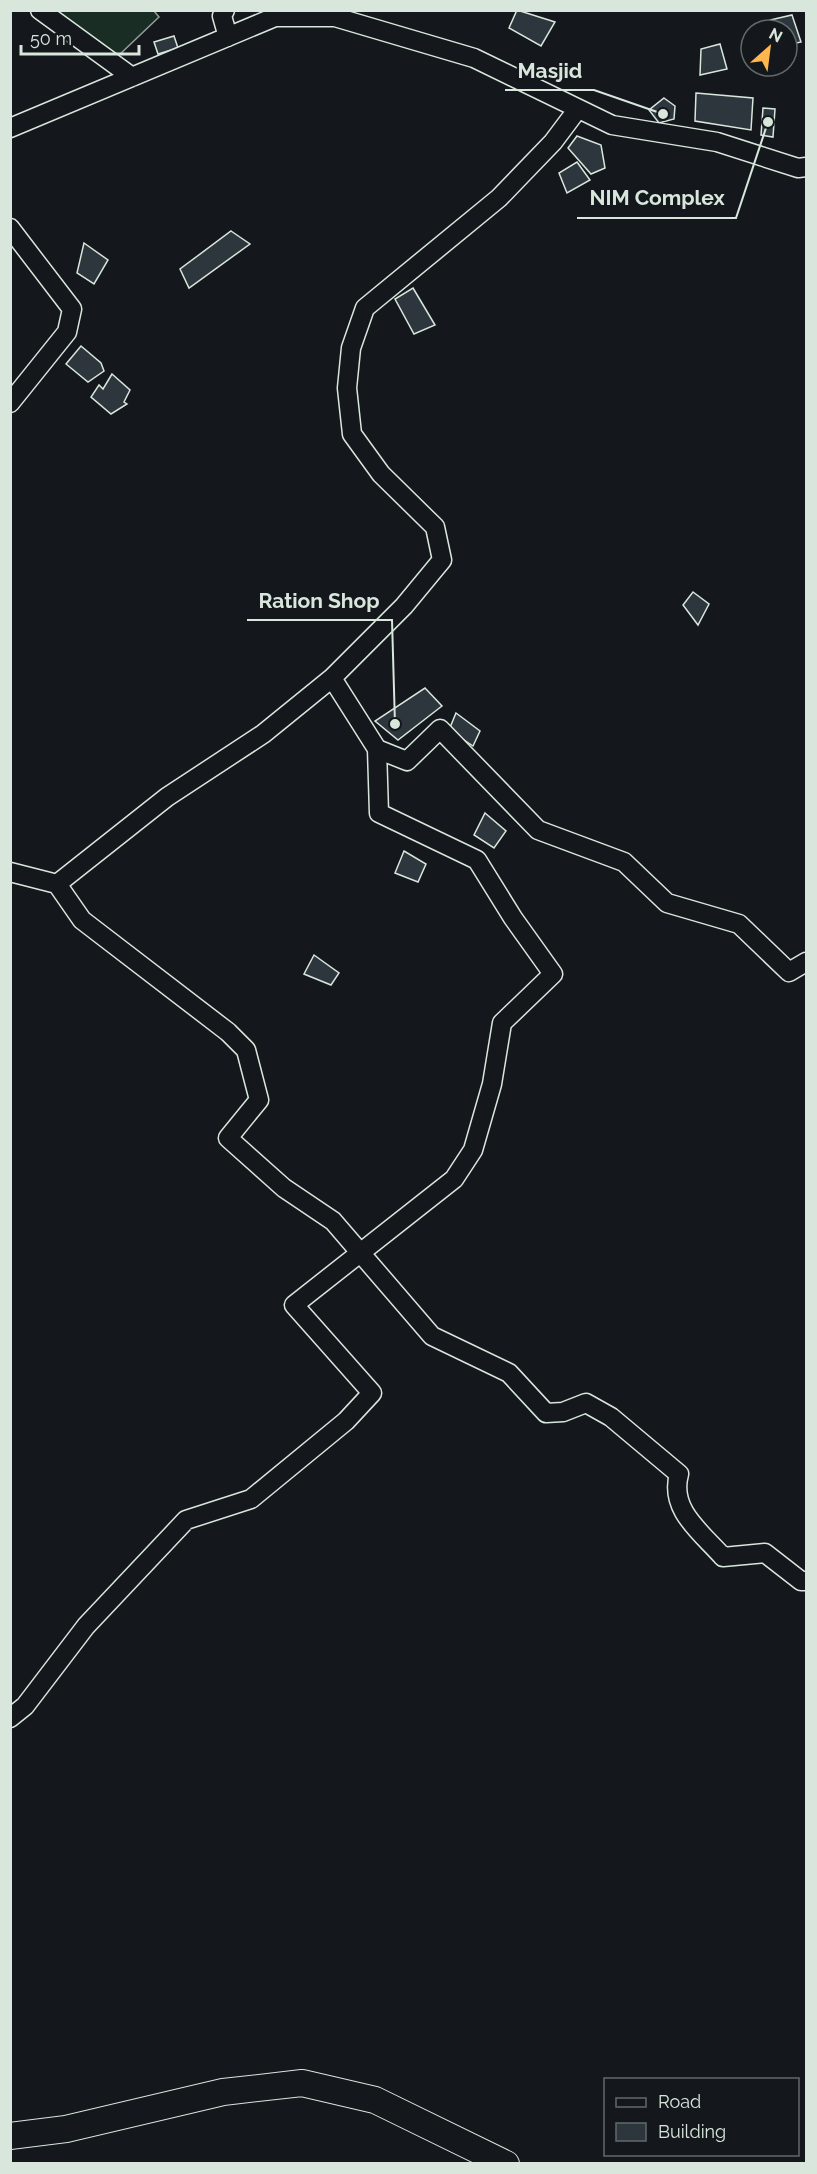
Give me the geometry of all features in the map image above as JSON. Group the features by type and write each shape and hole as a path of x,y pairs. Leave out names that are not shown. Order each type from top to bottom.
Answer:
{"highway":[{"path":"10,2136 66,2129 223,2092 302,2083 375,2100 506,2163"}],"street":[{"path":"40,10 132,77"},
{"path":"225,10 222,16 228,37"},
{"path":"10,128 275,17 335,14 474,58 612,125 717,142 798,168 807,167"},
{"path":"57,884 166,797 263,734 332,678 404,606 442,560 435,527 381,474 352,434 347,388 351,348 365,308 499,198 553,142 577,110"},
{"path":"10,228 72,309 67,332 10,403"},
{"path":"10,1718 25,1706 86,1626 186,1520 251,1499 346,1421 372,1393 294,1305 454,1179 473,1150 492,1084 502,1023 553,974 513,918 477,860 380,813 377,749 332,678"},
{"path":"377,749 407,760 440,729 538,830 624,862 667,903 739,924 789,972 807,962"},
{"path":"11,871 57,884 82,920 228,1032 246,1050 259,1100 228,1138 284,1188 333,1221 432,1336 509,1373 546,1413 563,1412 586,1403 611,1417 652,1449 679,1474 675,1490 684,1514 723,1557 765,1553 801,1581 807,1581"}],"green space":[{"path":"55,11 154,11 159,17 118,56"}],"building":[{"path":"517,10 555,22 541,46 509,28"},
{"path":"174,36 178,48 158,54 154,42"},
{"path":"720,44 727,69 700,75 701,49"},
{"path":"696,93 753,98 751,130 695,121"},
{"path":"664,98 675,106 674,119 659,123 649,110"},
{"path":"763,108 775,109 773,137 761,135"},
{"path":"577,136 601,145 605,168 591,174 568,148"},
{"path":"577,162 590,180 567,193 559,173"},
{"path":"231,231 250,244 189,288 180,269"},
{"path":"84,243 108,260 94,284 77,273"},
{"path":"413,288 435,325 414,334 395,299"},
{"path":"81,346 101,363 104,371 88,382 66,364"},
{"path":"112,374 130,390 124,402 127,404 111,414 91,397 99,385 103,389"},
{"path":"693,592 709,604 698,625 683,605"},
{"path":"425,688 442,706 398,740 375,721"},
{"path":"456,713 480,731 473,746 449,730"},
{"path":"485,813 506,831 494,848 474,835"},
{"path":"404,851 426,864 418,882 395,873"},
{"path":"314,955 339,973 331,985 304,974"}],"place":[{"name":"Masjid","path":"663,114"},
{"name":"NIM Complex","path":"768,122"},
{"name":"Ration Shop","path":"395,724"}]}
